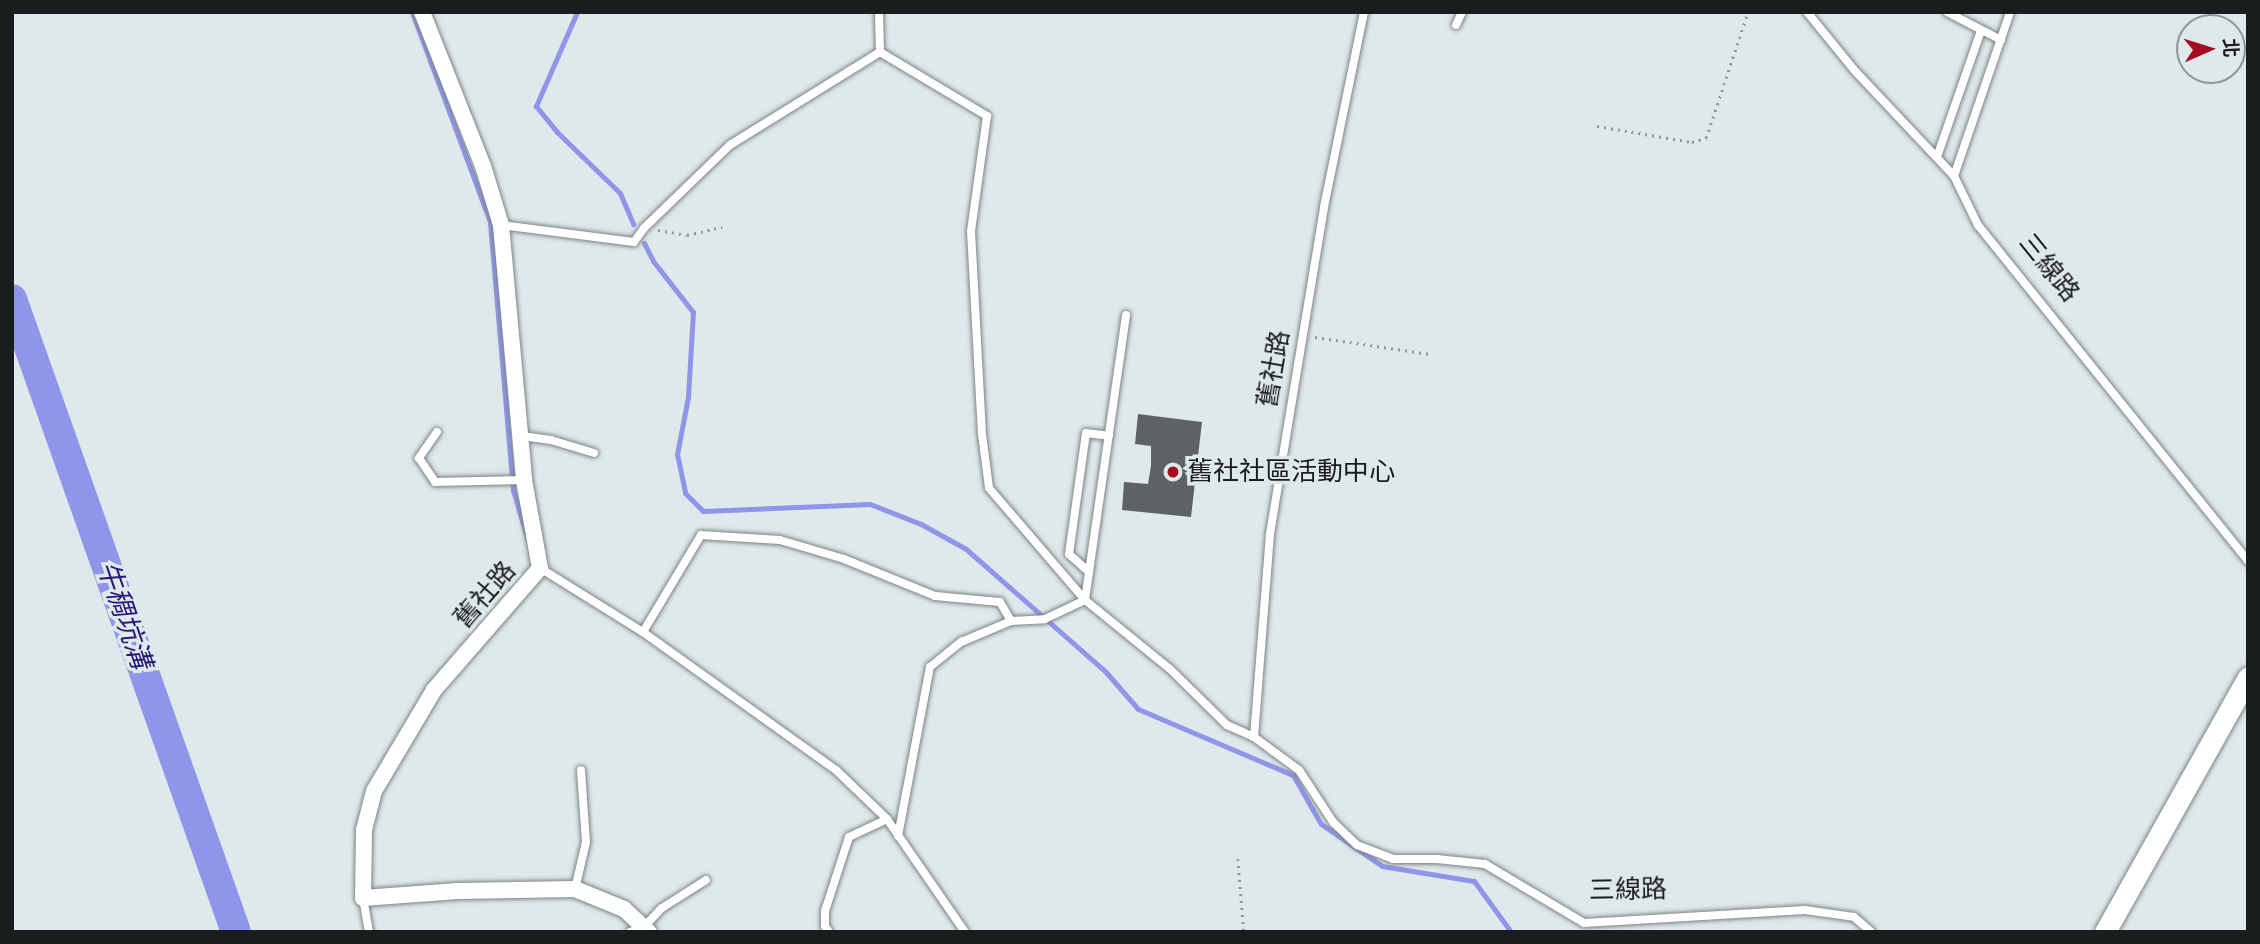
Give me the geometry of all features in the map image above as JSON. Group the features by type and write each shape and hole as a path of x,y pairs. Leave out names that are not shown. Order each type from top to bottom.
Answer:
{"street":[{"name":"舊社路","path":"363,898 364,830 374,791 434,690 540,568 524,480 502,225 483,166 422,12"},
{"path":"2105,932 2248,677"},
{"path":"363,898 458,891 575,889 624,909 641,930"}],"lane":[{"path":"879,12 880,52"},
{"name":"舊社路","path":"1254,737 1270,534 1324,207 1364,12"},
{"path":"1456,24 1462,12"},
{"name":"三線路","path":"1807,12 1856,72 1954,176 1978,225 2248,561"},
{"path":"1947,12 2001,40"},
{"path":"1954,176 2010,12"},
{"path":"1937,157 1981,31"},
{"path":"502,225 634,242 644,228 730,145 880,52"},
{"path":"880,52 987,116 971,231 982,434 989,488 1085,600 1170,668 1227,724 1254,737"},
{"path":"1085,600 1126,316"},
{"path":"437,432 419,458 435,482 524,480"},
{"path":"1089,572 1069,554 1086,433 1109,436"},
{"path":"522,436 551,440 594,453"},
{"path":"643,632 701,535 780,540 844,559 935,596 1000,602 1011,621"},
{"path":"540,568 643,632 836,771 887,819 965,932"},
{"path":"898,836 930,667 961,642 1011,621 1045,620 1085,600"},
{"name":"三線路","path":"1254,737 1299,770 1333,822 1357,845 1393,859 1485,864 1584,923 1805,911 1854,917 1871,932"},
{"path":"575,889 586,842 581,770"},
{"path":"829,932 825,926 825,912 849,837 887,819"},
{"path":"641,930 662,908 706,880"},
{"path":"363,898 369,932"}],"path":[{"path":"1597,126 1692,142 1706,138 1748,12"},
{"path":"644,228 687,235 722,227"},
{"path":"1304,335 1430,354"},
{"path":"1238,859 1244,932"}],"building":[{"name":"舊社社區活動中心","path":"1138,414 1202,422 1191,517 1122,510 1124,482 1148,484 1151,466 1151,446 1135,444"}],"waterway":[{"path":"412,12 490,222 513,490 528,541"},
{"path":"577,12 536,106 557,132 620,193 633,224"},
{"path":"644,243 653,261 693,312 688,397 677,454 685,493 703,511 870,504 921,524 966,549 1105,671 1138,709 1293,775 1321,824 1382,866 1474,881 1511,932"},
{"name":"牛稠坑溝","path":"12,299 236,932"}],"place":[{"name":"舊社社區活動中心","path":"1173,472"}]}
